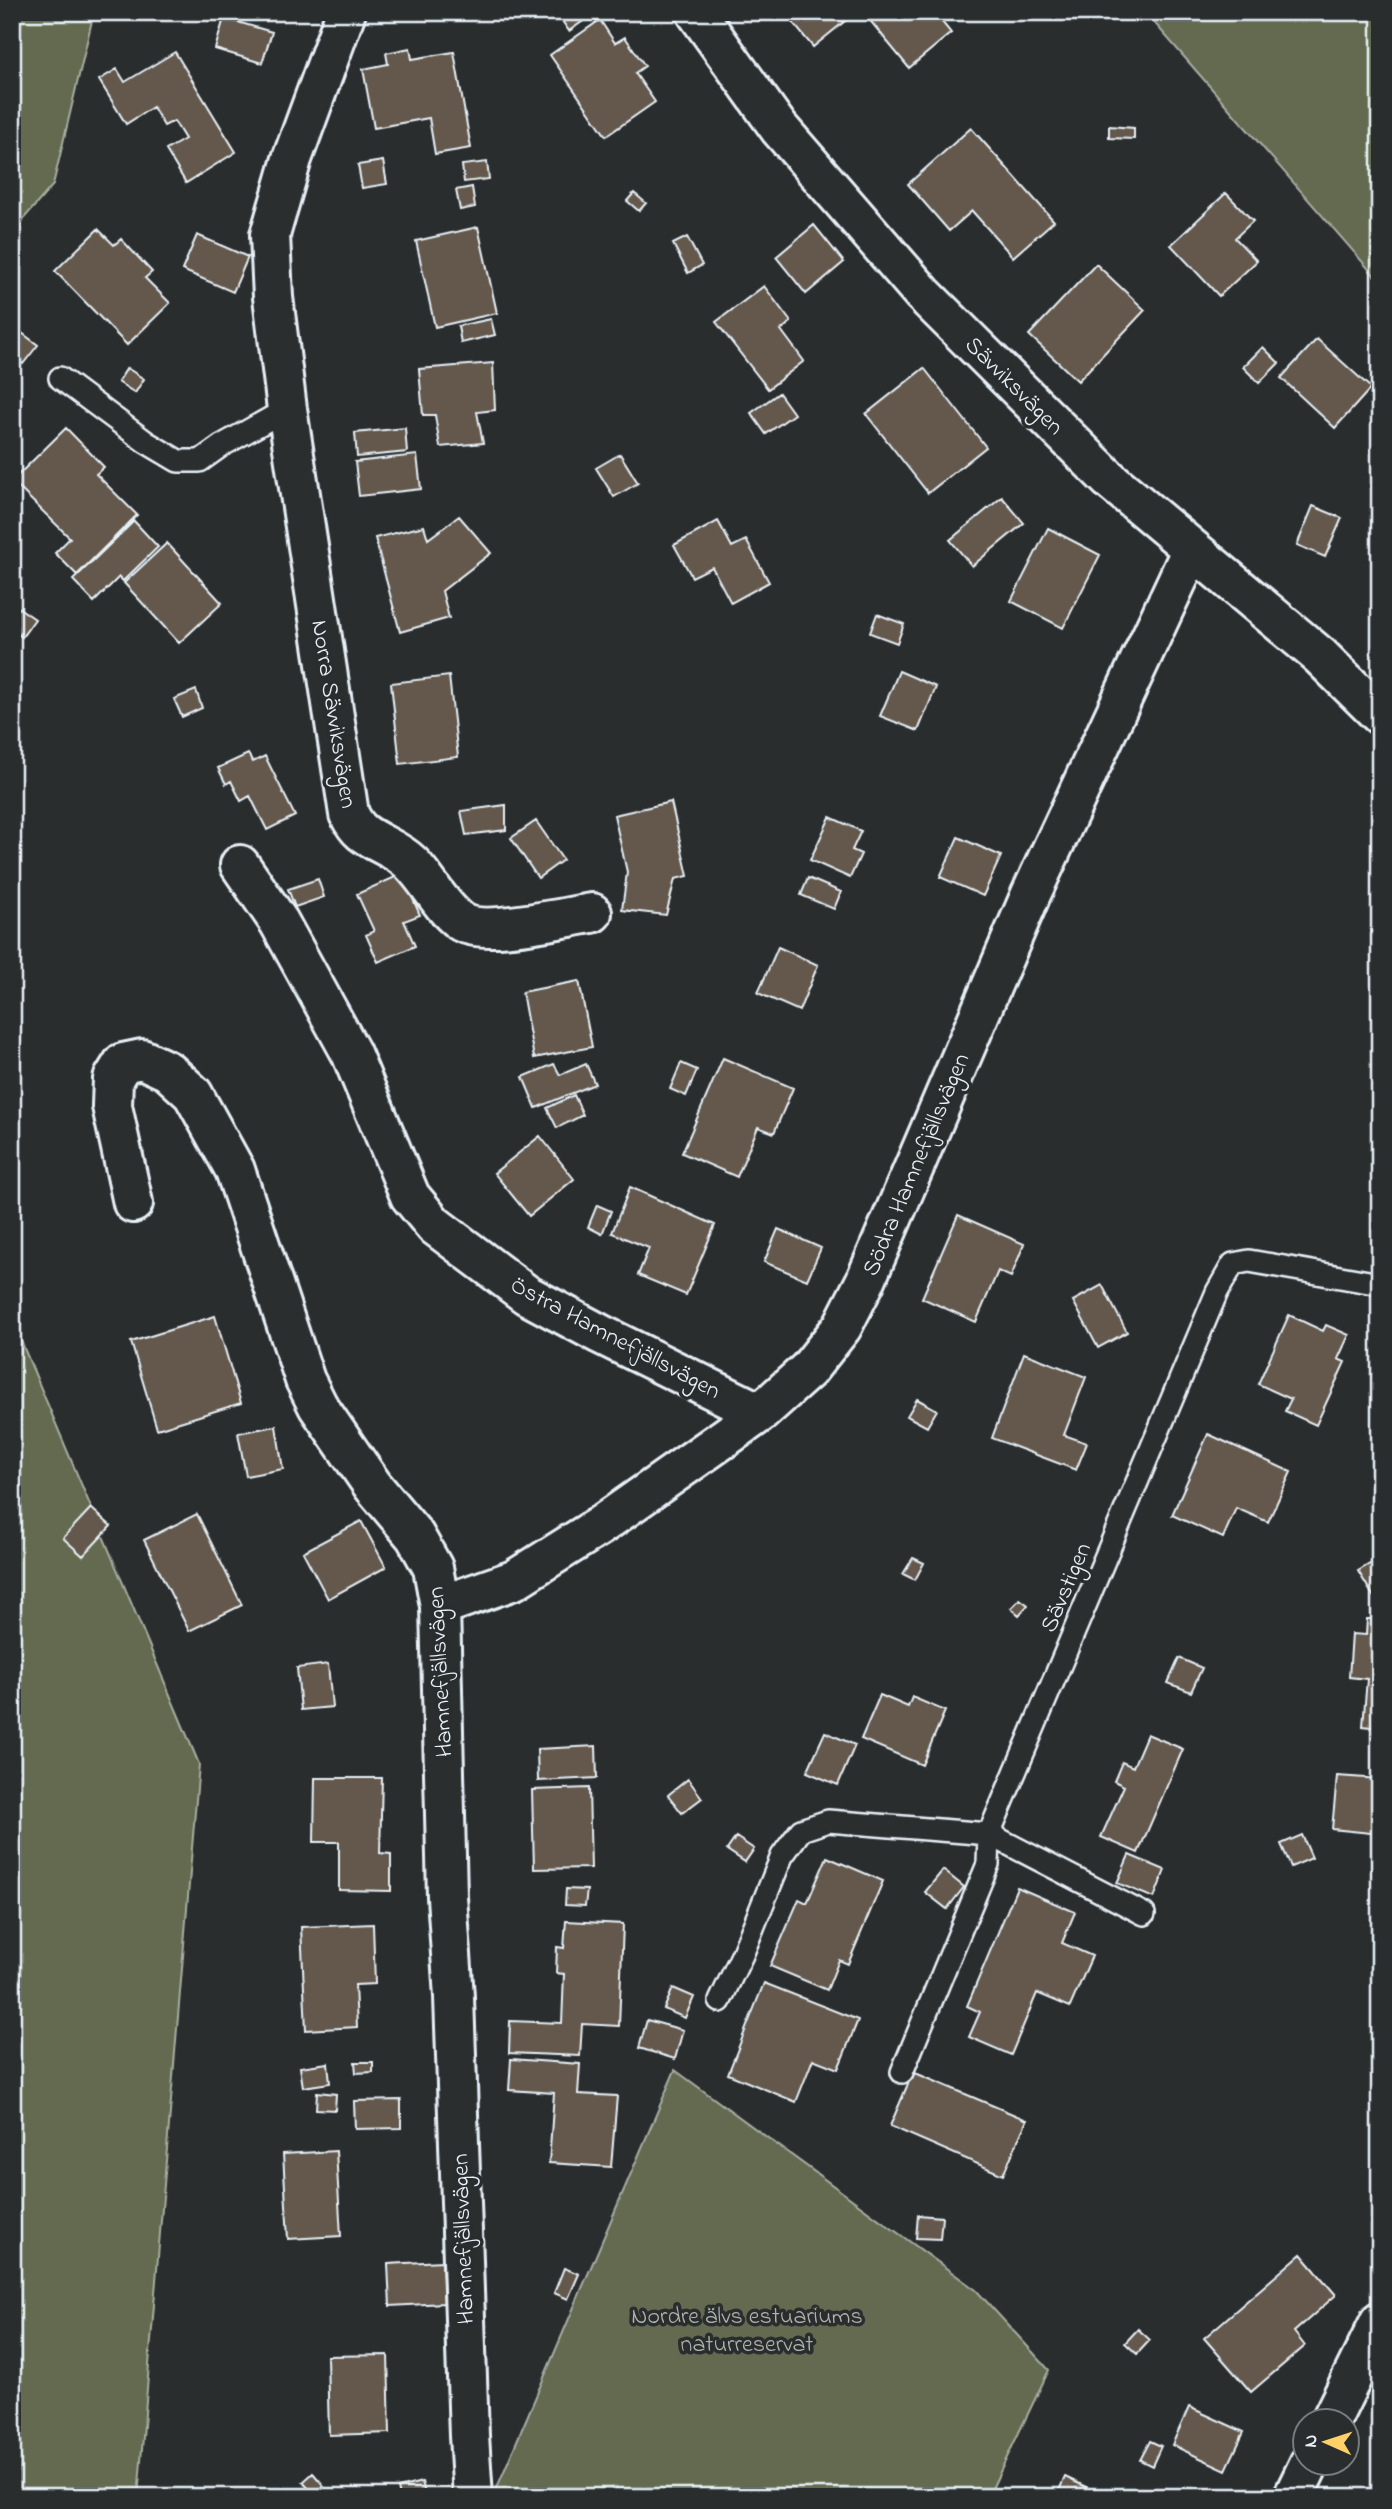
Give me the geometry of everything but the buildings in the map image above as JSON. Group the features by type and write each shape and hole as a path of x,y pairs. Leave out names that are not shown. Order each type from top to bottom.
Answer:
{"street":[{"name":"Norra Sävviksvägen","path":"346,12 292,159 270,235 273,297 287,409 349,814 361,832 397,851 410,862 451,912 471,927 497,928 592,913"},
{"name":"Sävviksvägen","path":"696,12 779,128 923,294 1110,480 1320,656 1380,715"},
{"name":"Södra Hamnefjällsvägen","path":"440,1606 514,1580 598,1527 760,1413 808,1370 842,1327 1031,894 1192,549"},
{"name":"Östra Hamnefjällsvägen","path":"240,865 279,922 351,1053 410,1196 434,1225 527,1295 760,1413"},
{"name":"Hamnefjällsvägen","path":"133,1203 112,1107 113,1079 123,1063 142,1059 168,1071 193,1094 235,1170 305,1380 318,1406 373,1486 415,1536 433,1569 440,1606 447,1897 454,1997 473,2497"},
{"path":"1336,2408 1380,2321"},
{"path":"1293,2497 1302,2478"}],"lane":[{"path":"60,377 146,442 178,461 200,461 221,446 287,409"},
{"name":"Sävstigen","path":"902,2072 988,1864 989,1834 1217,1292 1233,1264 1249,1261 1380,1284"},
{"path":"720,2001 742,1955 782,1856 800,1830 828,1821 989,1834 1144,1914"}],"green space":[{"path":"12,12 94,12 53,185 12,232"},
{"path":"1145,12 1380,12 1380,282"},
{"path":"12,1237 13,1322 199,1764 138,2497 12,2497"},
{"name":"Nordre älvs estuariums naturreservat","path":"675,2070 976,2290 1049,2370 988,2497 493,2497"}]}
